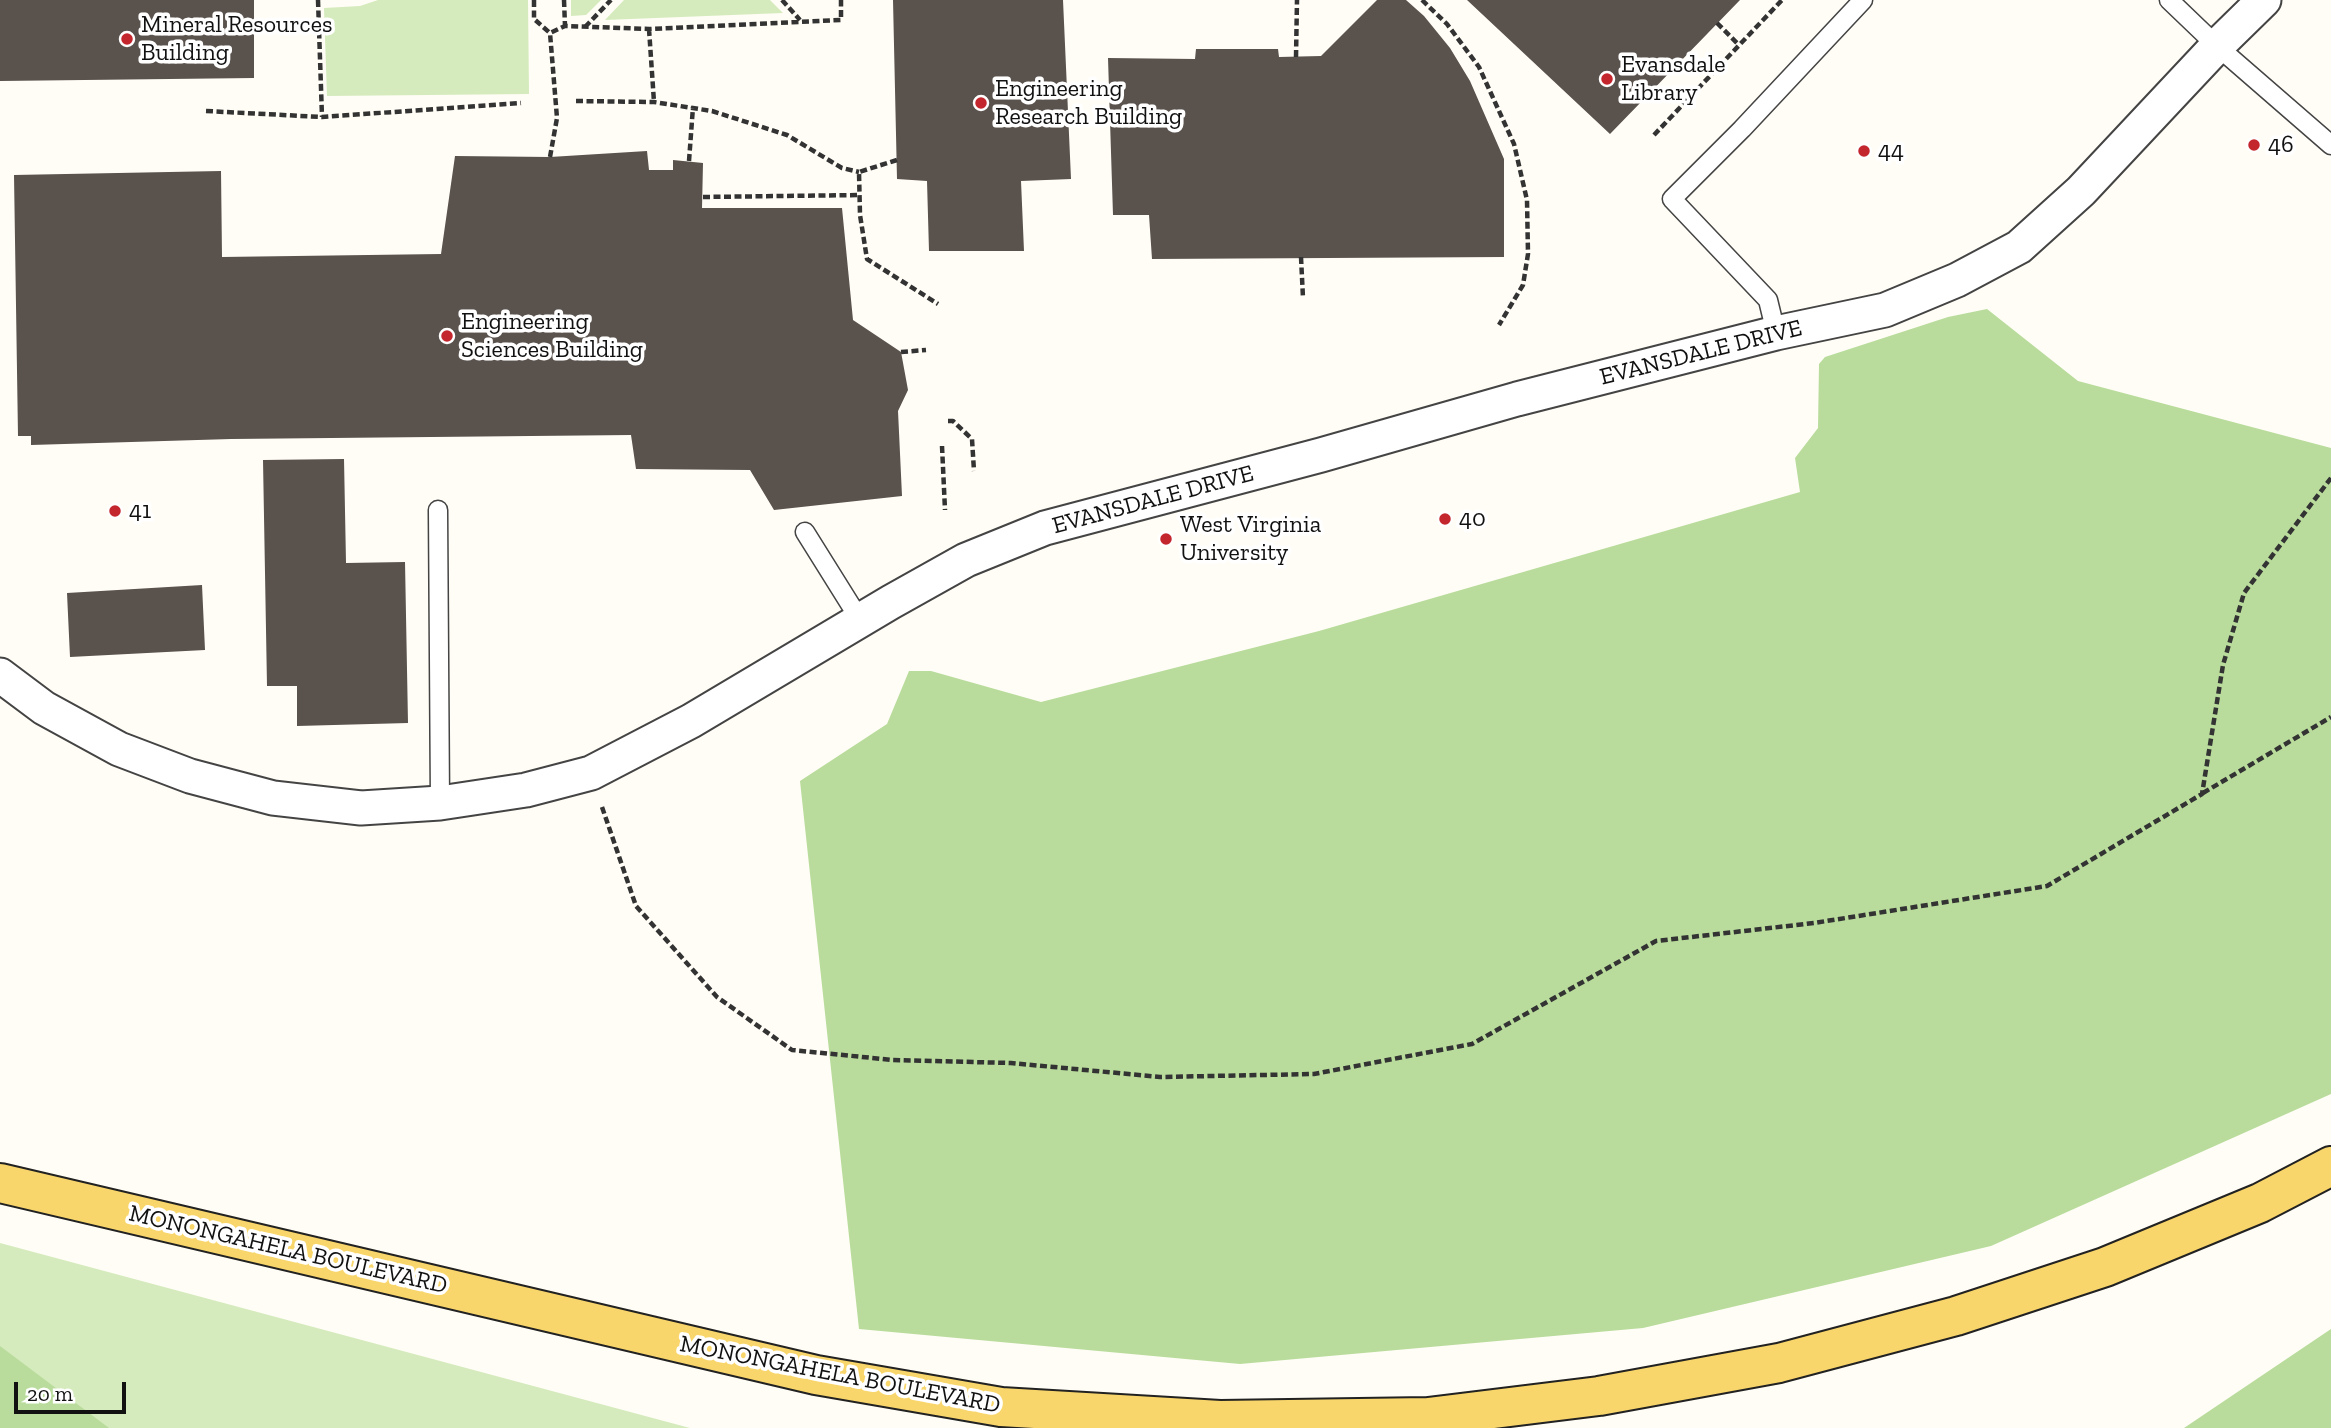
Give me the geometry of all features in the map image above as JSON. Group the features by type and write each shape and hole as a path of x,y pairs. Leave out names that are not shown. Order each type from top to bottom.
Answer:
{"main road":[{"name":"MONONGAHELA BOULEVARD","path":"0,1182 816,1375 1001,1407 1220,1420 1428,1417 1600,1396 1779,1363 1956,1316 2105,1267 2260,1203 2331,1166"}],"street":[{"name":"EVANSDALE DRIVE","path":"0,675 44,708 119,749 190,776 273,798 361,808 440,803 526,790 591,774 691,721 965,560 1045,528 1321,456 1517,399 1776,333 1885,310 1957,280 2019,247 2081,191 2217,46 2264,0"}],"lane":[{"path":"1776,333 1768,300 1672,198 1742,129 1863,0"},
{"path":"2169,0 2217,46 2331,145"},
{"path":"438,510 440,803"},
{"path":"805,532 860,621"}],"path":[{"path":"318,0 322,117"},
{"path":"534,0 534,19 551,33 556,118 550,157"},
{"path":"564,0 565,26"},
{"path":"584,27 611,0"},
{"path":"782,0 801,20"},
{"path":"551,33 565,26 649,29 841,20 841,0"},
{"path":"1296,57 1297,0"},
{"path":"1422,0 1447,24 1479,67 1514,144 1527,200 1528,254 1523,285 1499,325"},
{"path":"1654,135 1782,0"},
{"path":"1717,23 1739,45"},
{"path":"649,29 654,102"},
{"path":"576,101 654,102 693,107 787,135 842,168 859,172 897,160"},
{"path":"206,111 322,117 521,103"},
{"path":"689,161 693,107"},
{"path":"859,172 867,260 938,304"},
{"path":"703,197 860,195"},
{"path":"1301,257 1303,298"},
{"path":"901,352 926,350"},
{"path":"948,421 953,421 972,439 974,471"},
{"path":"942,446 946,510"},
{"path":"2202,794 2223,666 2245,593 2331,478"},
{"path":"591,774 636,906 717,997 792,1050 893,1060 1011,1063 1160,1077 1314,1074 1472,1044 1656,941 1814,923 2047,886 2331,718"}],"green space":[{"path":"378,0 528,0 529,94 327,96 324,8 360,6"},
{"path":"571,0 601,0 586,15 571,16"},
{"path":"624,0 770,0 783,13 605,20"},
{"path":"1987,309 2078,381 2331,448 2331,1094 1991,1246 1643,1328 1240,1364 859,1329 800,781 887,724 909,671 931,671 1041,702 1319,631 1800,492 1795,458 1818,428 1819,364 1825,357 1948,317"},
{"path":"0,1243 690,1428 0,1428"},
{"path":"2331,1329 2331,1428 2184,1428"},
{"path":"0,1346 109,1428 0,1428"}],"building":[{"name":"Mineral Resources Building","path":"0,0 254,0 254,78 0,81"},
{"name":"Engineering Research Building","path":"893,0 1063,0 1071,179 1021,181 1024,251 929,251 927,181 897,179"},
{"path":"1377,0 1406,0 1424,16 1450,48 1470,81 1504,159 1504,257 1152,259 1149,215 1113,215 1108,58 1195,59 1196,49 1278,49 1279,57 1321,56"},
{"name":"Evansdale Library","path":"1467,0 1740,0 1610,134"},
{"name":"Engineering Sciences Building","path":"647,151 649,170 673,170 673,160 703,163 702,208 842,208 853,320 901,352 908,390 898,411 902,496 774,510 750,470 636,469 631,435 231,439 31,445 31,436 18,436 14,175 221,171 222,257 441,254 455,156 550,157"},
{"path":"344,459 346,563 405,562 408,723 297,726 297,686 267,686 263,460"},
{"path":"202,585 205,650 70,657 67,593"}],"place":[{"name":"Mineral Resources Building","path":"127,39"},
{"name":"Evansdale Library","path":"1607,79"},
{"name":"Engineering Research Building","path":"981,103"},
{"name":"46","path":"2254,145"},
{"name":"44","path":"1864,151"},
{"name":"Engineering Sciences Building","path":"447,336"},
{"name":"41","path":"115,511"},
{"name":"40","path":"1445,519"},
{"name":"West Virginia University","path":"1166,539"}]}
